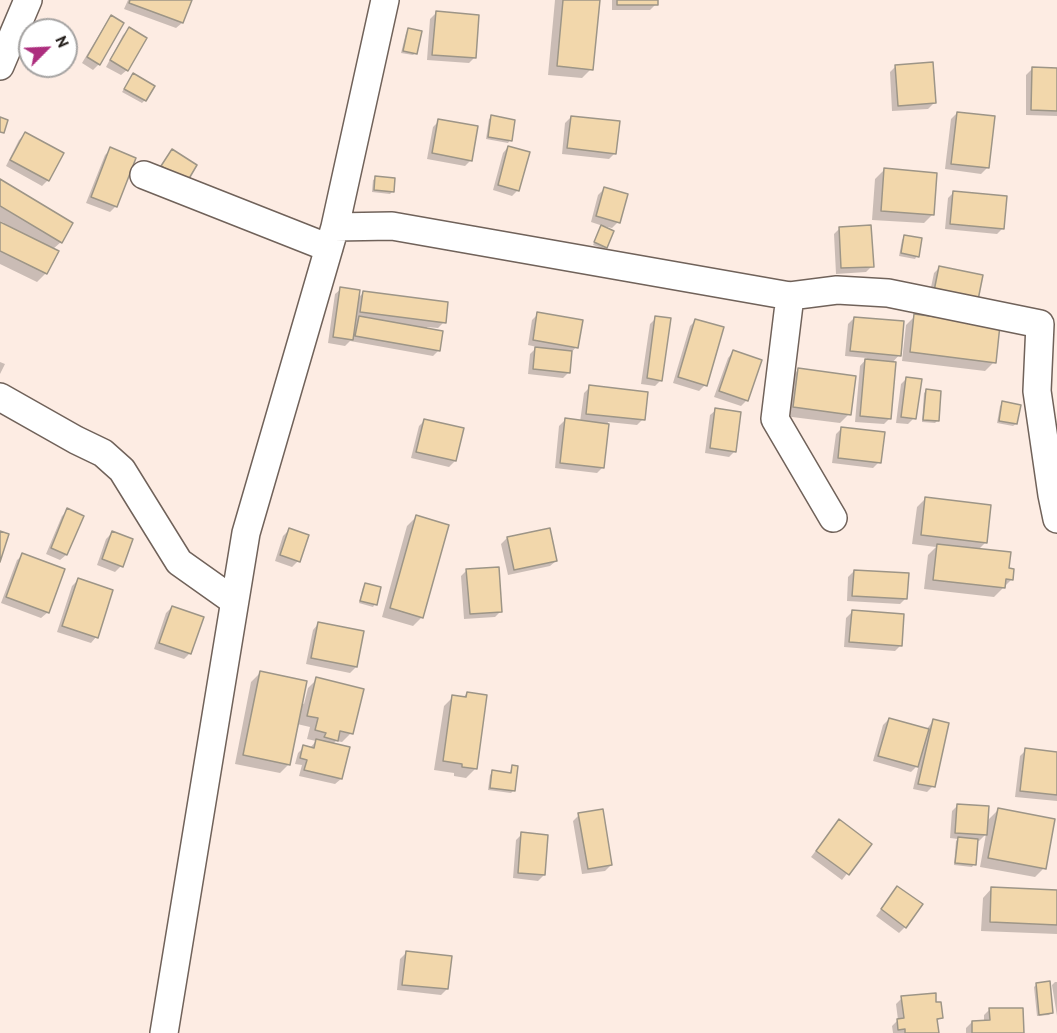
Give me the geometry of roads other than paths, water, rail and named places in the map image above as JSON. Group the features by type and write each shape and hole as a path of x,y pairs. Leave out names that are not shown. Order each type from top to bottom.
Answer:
{"street":[{"path":"0,66 27,0"},
{"path":"164,1033 246,533 332,238 385,0"},
{"path":"144,175 332,238 392,226 790,296 837,290 888,293 1040,324 1037,390 1057,519"},
{"path":"790,296 775,419 833,518"},
{"path":"0,397 103,453 122,470 179,562 234,601"}]}
